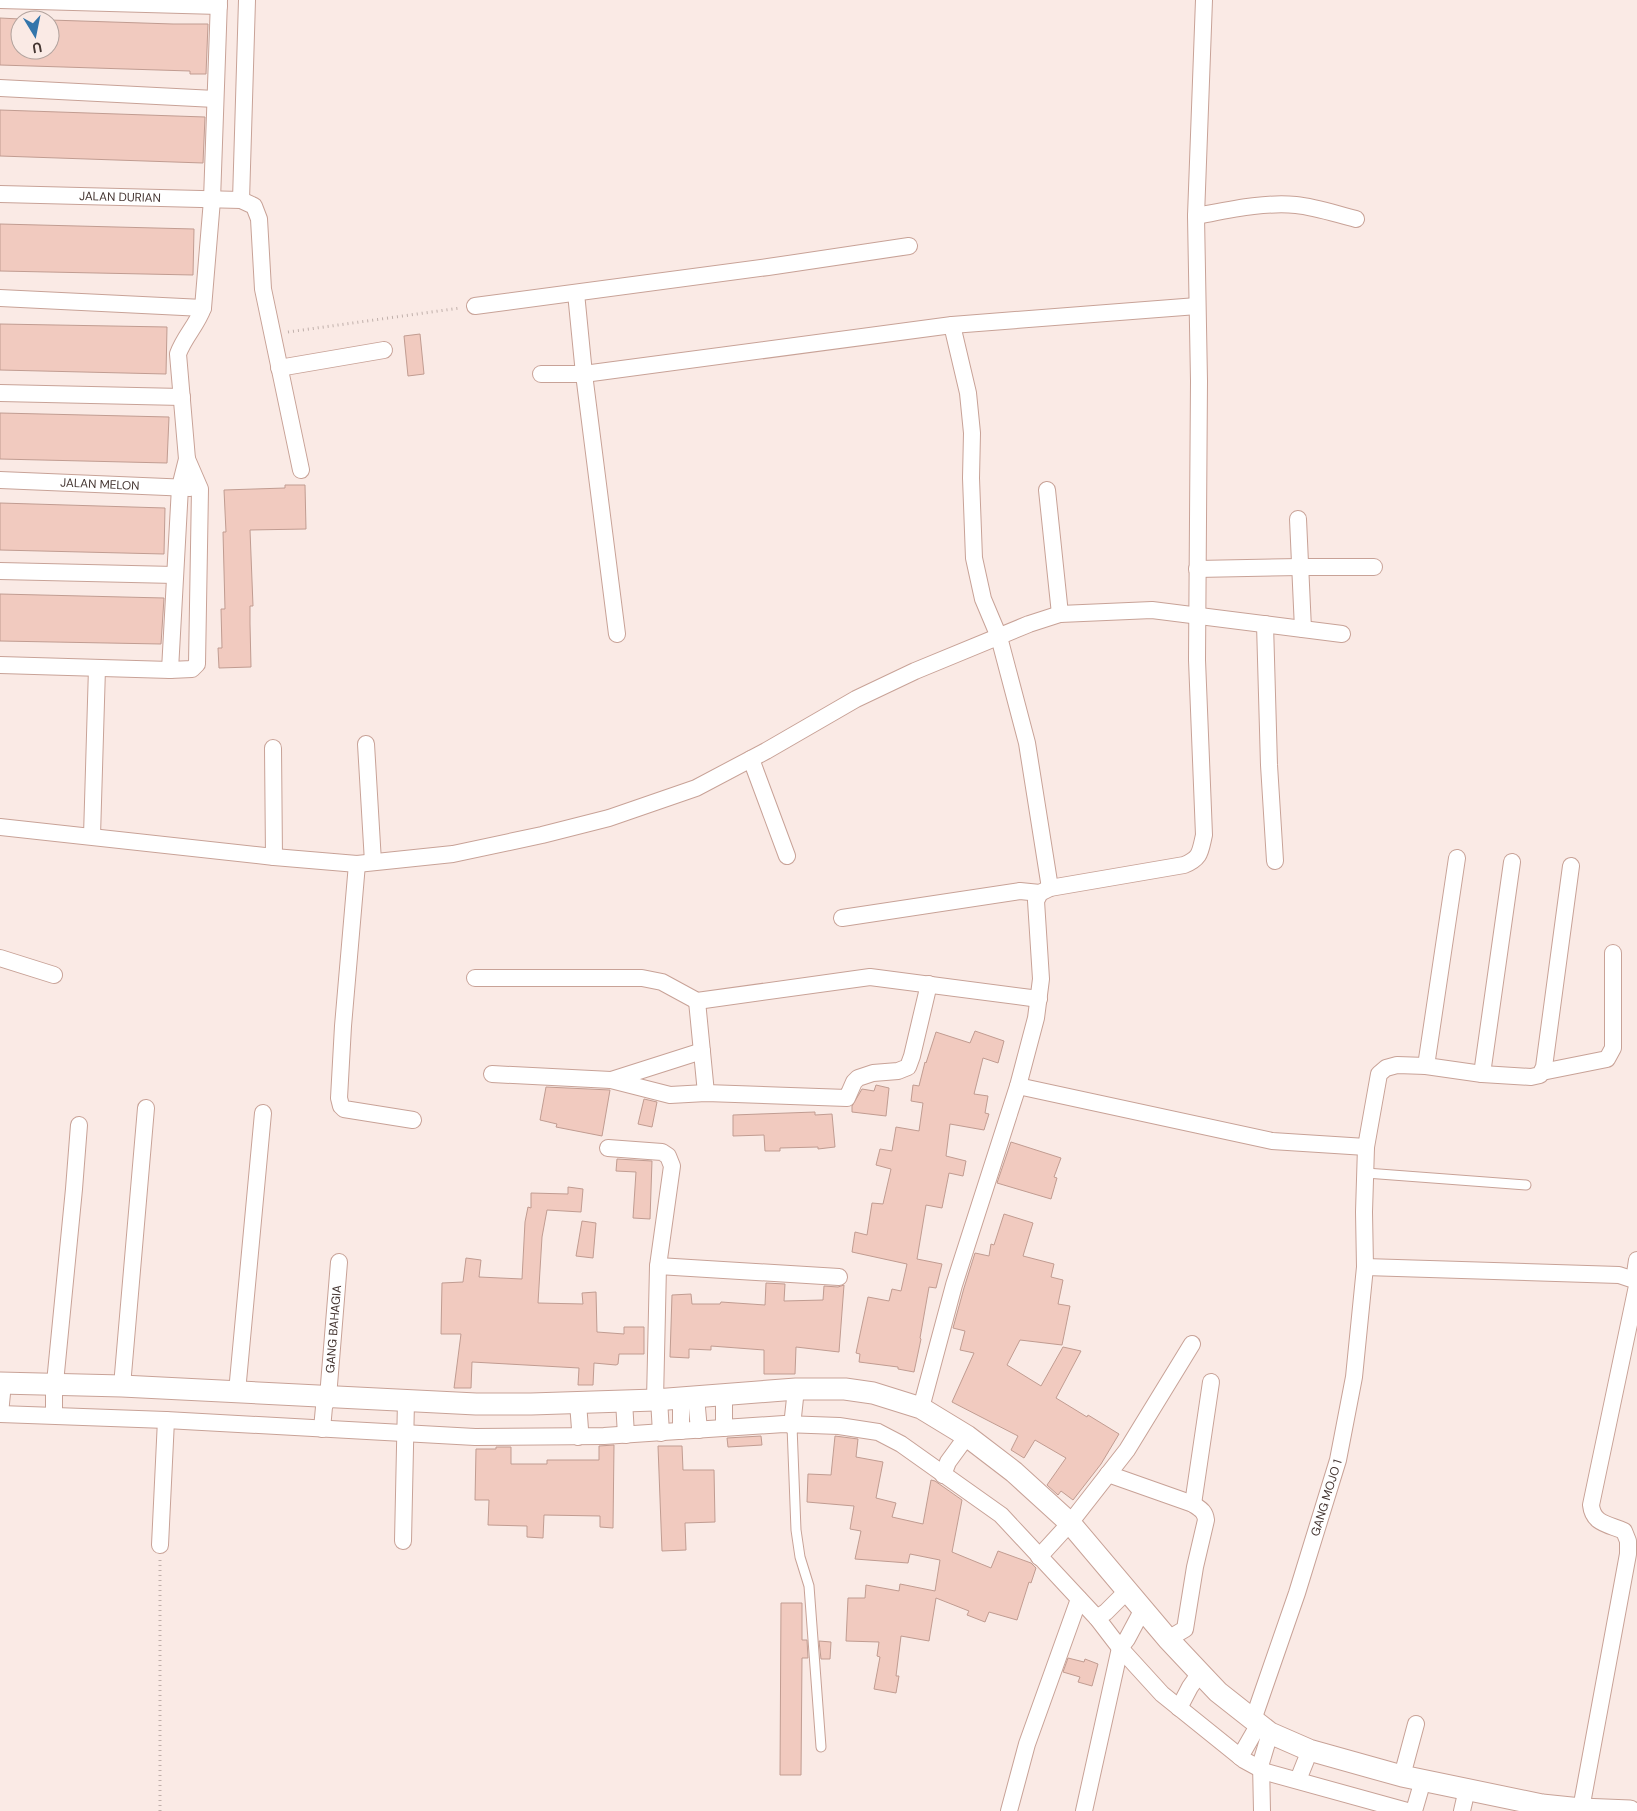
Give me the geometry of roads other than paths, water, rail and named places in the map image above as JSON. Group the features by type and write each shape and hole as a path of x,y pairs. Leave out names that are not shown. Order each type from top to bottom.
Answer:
{"street":[{"path":"0,0 219,3 212,200 203,308 200,318 182,343 178,354 187,459 180,487 170,670"},
{"path":"247,0 241,200 254,206 258,213 262,281 302,470"},
{"path":"842,918 1020,891 1045,891 1184,865 1194,861 1200,855 1204,835 1197,660 1198,306 1196,216 1204,0"},
{"path":"0,88 215,99"},
{"name":"JALAN DURIAN","path":"0,194 241,200"},
{"path":"1196,216 1274,204 1314,208 1356,219"},
{"path":"476,306 909,246"},
{"path":"576,293 584,374 617,634"},
{"path":"0,298 203,308"},
{"path":"541,374 584,374 952,325 1198,306"},
{"path":"921,1408 954,1285 1018,1086 1040,999 1041,979 1036,902 1045,891 1027,742 999,636 983,599 974,558 971,478 972,433 968,393 952,325"},
{"path":"279,368 384,350"},
{"path":"0,393 182,397"},
{"path":"0,665 192,669 196,664 200,489 187,459"},
{"name":"JALAN MELON","path":"0,480 200,489"},
{"path":"1047,490 1060,614"},
{"path":"1298,519 1304,629"},
{"path":"1197,569 1374,567"},
{"path":"0,571 175,575"},
{"path":"0,826 274,857 365,863 453,854 609,818 696,788 856,699 915,671 999,636 1060,614 1152,610 1342,634"},
{"path":"1265,624 1269,765 1276,861"},
{"path":"92,836 97,668"},
{"path":"366,744 365,863 343,1026 339,1098 344,1110 413,1120"},
{"path":"273,748 274,857"},
{"path":"751,759 787,856"},
{"path":"1426,1066 1457,858"},
{"path":"1482,1074 1512,862"},
{"path":"1542,1072 1570,866"},
{"name":"GANG MOJO 1","path":"1260,1731 1297,1593 1338,1460 1354,1377 1365,1267 1366,1146 1379,1074 1391,1066 1426,1066 1482,1074 1531,1077 1540,1075 1542,1072 1607,1059 1613,1048 1613,953"},
{"path":"0,958 54,975"},
{"path":"475,978 642,978 662,982 697,1000 870,977 1040,999"},
{"path":"492,1074 611,1080 670,1095 706,1093 847,1098 854,1082 858,1078 872,1074 898,1071 908,1067 929,984"},
{"path":"697,1000 706,1093"},
{"path":"611,1080 702,1051"},
{"path":"1018,1086 1272,1140 1366,1146"},
{"path":"122,1386 146,1108"},
{"path":"237,1392 263,1113"},
{"path":"54,1400 79,1125"},
{"path":"608,1148 662,1152 668,1156 672,1166 658,1266 659,1414"},
{"path":"1581,1809 1628,1554 1628,1542 1624,1531 1596,1520 1592,1513 1591,1505 1636,1282 1637,1260"},
{"name":"GANG BAHAGIA","path":"322,1427 339,1262"},
{"path":"658,1266 839,1277"},
{"path":"1365,1267 1620,1275 1636,1282"},
{"path":"1044,1553 1127,1450 1192,1344"},
{"path":"1193,1504 1211,1382"},
{"path":"1421,1785 1412,1810 1303,1766 1260,1731 1218,1692 1195,1680 1168,1639 1140,1615 1066,1527 1014,1472 964,1440 921,1408 873,1393 845,1389 795,1394 724,1412 690,1426 659,1414 624,1406 579,1421 475,1437 405,1418 326,1402 237,1392 122,1386 54,1400 1,1412 2,1385 54,1400 166,1420 322,1427 405,1418 494,1404 579,1421 626,1431 659,1414 689,1401 724,1412 784,1424 839,1426 878,1432 946,1468 1001,1515 1044,1553 1079,1599 1102,1615 1162,1694 1180,1705 1242,1755 1261,1767 1303,1766 1402,1776 1465,1801 1542,1808 1630,1811"},
{"path":"792,1423 795,1394"},
{"path":"689,1401 690,1426"},
{"path":"624,1406 626,1431"},
{"path":"403,1541 405,1418"},
{"path":"160,1545 166,1420"},
{"path":"946,1468 964,1440"},
{"path":"1108,1474 1193,1504 1204,1511 1206,1520 1195,1567 1185,1629 1168,1639"},
{"path":"1102,1615 1124,1595"},
{"path":"1009,1811 1027,1744 1079,1599"},
{"path":"1084,1811 1123,1644 1140,1615"},
{"path":"1180,1705 1195,1680"},
{"path":"1402,1776 1416,1724"},
{"path":"1242,1755 1260,1731"},
{"path":"1260,1731 1262,1811"}],"lane":[{"path":"1366,1173 1526,1185"},
{"path":"0,1425 1,1412"},
{"path":"792,1423 796,1530 800,1558 809,1586 821,1747"}]}
